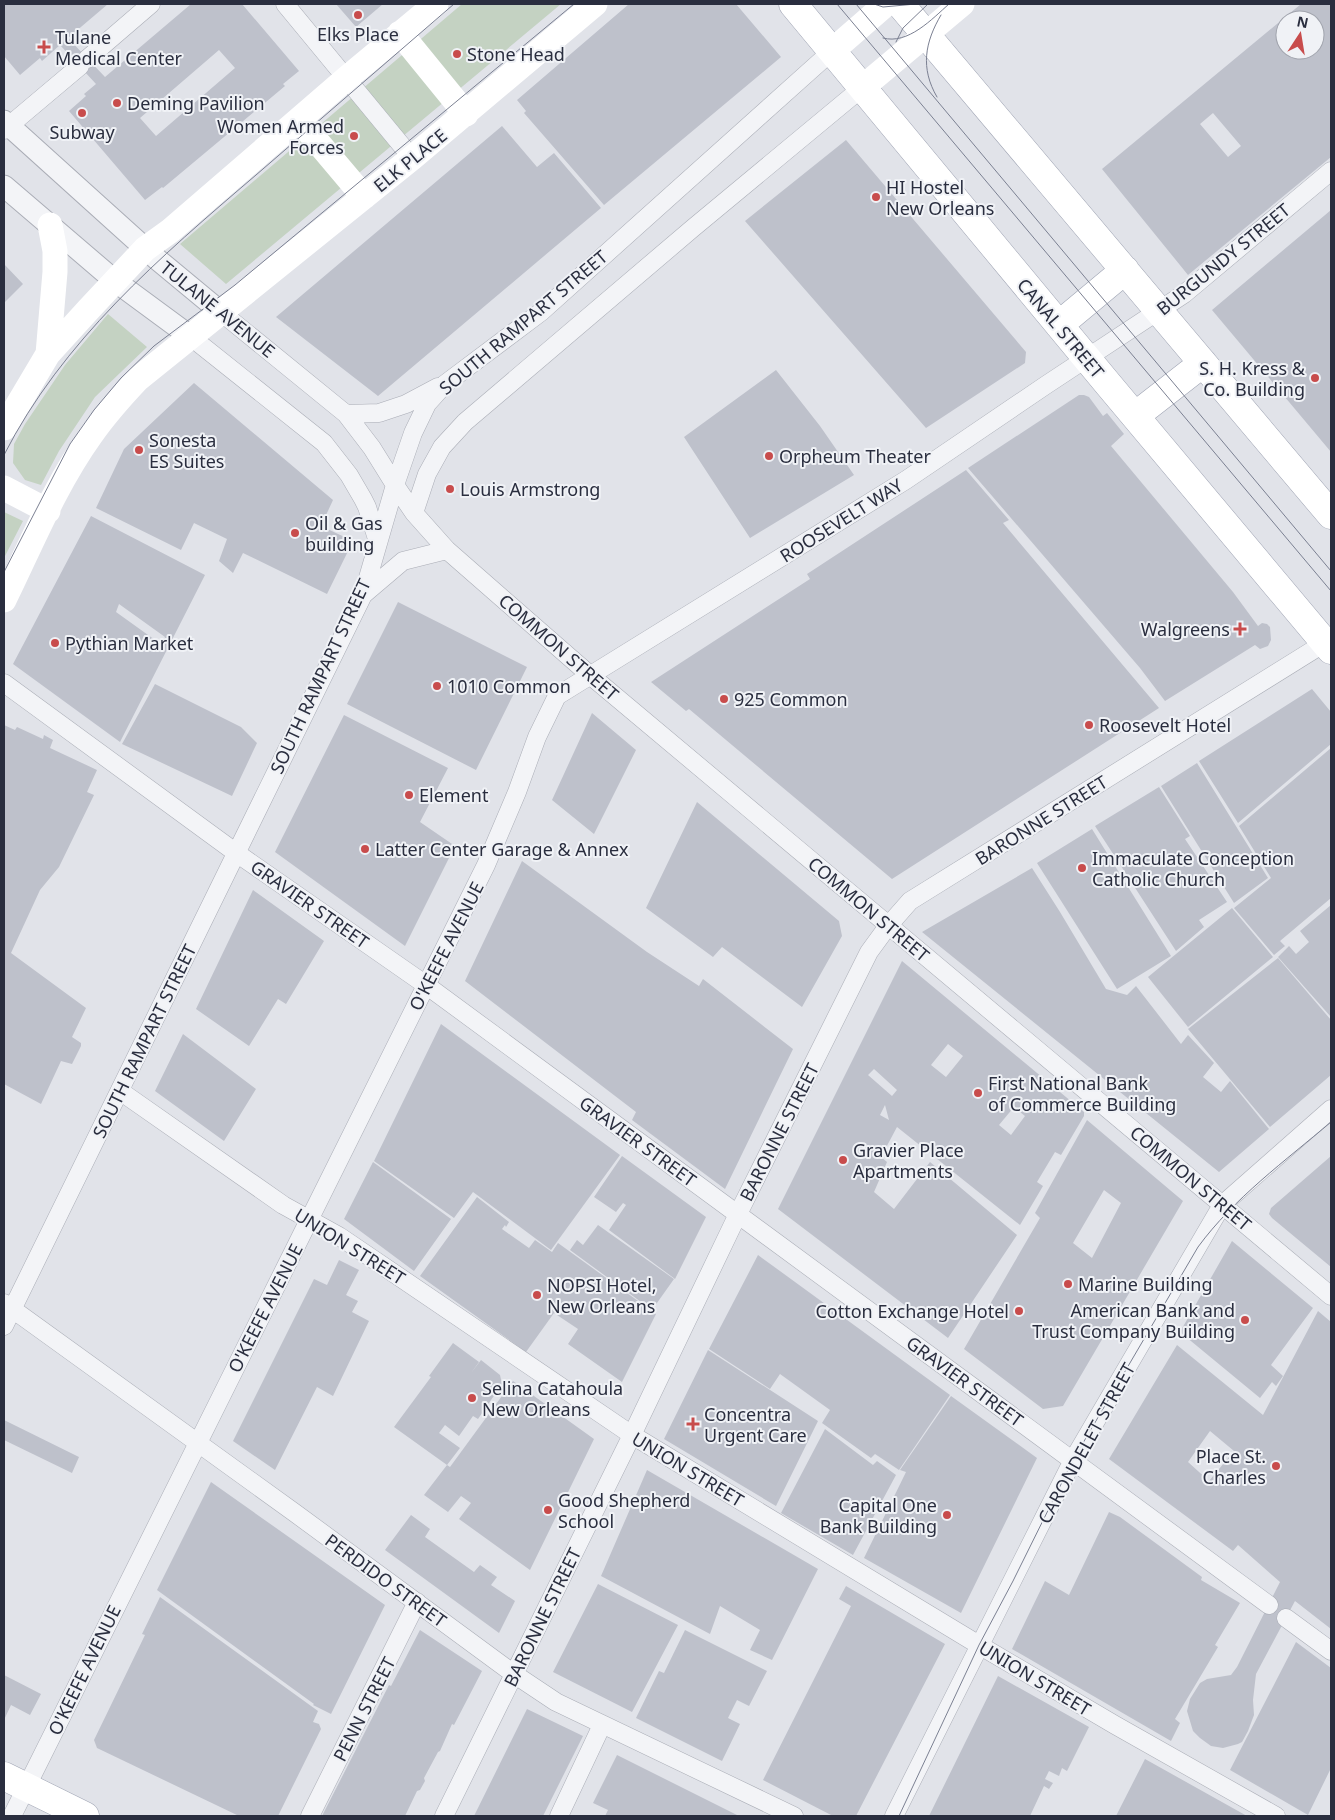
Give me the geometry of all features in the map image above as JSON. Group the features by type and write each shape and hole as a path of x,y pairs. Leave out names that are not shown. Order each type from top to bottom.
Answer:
{"main road":[{"path":"4,428 48,354 145,249 170,230 436,4"},
{"name":"ELK PLACE","path":"4,600 64,478 90,436 115,403 138,379 466,114 595,4"},
{"name":"CANAL STREET","path":"793,4 1086,358 1329,644"},
{"name":"SOUTH RAMPART STREET","path":"832,51 886,4"},
{"path":"900,4 1331,515"},
{"path":"863,87 962,4"},
{"path":"400,33 466,114"},
{"path":"299,120 364,197"},
{"path":"48,354 55,272 55,251 50,225"},
{"path":"1059,325 1125,270"},
{"path":"1135,416 1203,363"},
{"path":"4,488 48,511"},
{"path":"15,1782 85,1816"}],"street":[{"path":"6,125 151,4"},
{"path":"285,4 412,158"},
{"name":"SOUTH RAMPART STREET","path":"4,1326 8,1306 120,1091 362,595 394,485 413,433 427,404 445,384 541,312 832,51"},
{"path":"414,513 427,474 442,447 465,422 693,228 863,87"},
{"name":"TULANE AVENUE","path":"6,125 145,249 346,414 372,448 394,485 414,513"},
{"name":"BURGUNDY STREET","path":"1086,358 1184,294 1331,171"},
{"path":"4,186 115,281 191,337 324,443 349,475 363,498 378,542"},
{"name":"ROOSEVELT WAY","path":"591,676 906,480 1086,358"},
{"path":"346,414 379,412 406,404 445,384"},
{"name":"COMMON STREET","path":"414,513 447,550 591,676 1331,1296"},
{"path":"362,595 402,561 447,550"},
{"name":"BARONNE STREET","path":"444,1816 632,1435 738,1214 869,952 888,926 910,901 1329,644"},
{"name":"O'KEEFE AVENUE","path":"12,1816 15,1782 198,1442 486,865 518,792 537,737 557,696 591,676"},
{"name":"GRAVIER STREET","path":"4,683 235,852 426,985 1269,1605"},
{"name":"UNION STREET","path":"120,1091 283,1204 339,1236 632,1435 1115,1725 1276,1816"},
{"name":"CARONDELET STREET","path":"894,1816 1073,1460 1222,1205 1331,1109"},
{"name":"PERDIDO STREET","path":"8,1306 198,1442 514,1674 556,1702 794,1816"},
{"name":"PENN STREET","path":"310,1816 417,1602"},
{"path":"1286,1618 1331,1651"},
{"path":"558,1816 602,1725"}],"green space":[{"path":"462,4 561,4 226,284 180,244"},
{"path":"108,314 147,347 95,397 59,451 41,485 25,480 13,463 14,444 25,424 65,365"},
{"path":"4,512 23,521 4,558"}],"building":[{"name":"Deming Pavilion","path":"4,4 108,4 68,38 105,77 191,4 242,4 299,71 283,84 285,86 163,188 145,200 69,111 96,84 60,45 42,61 40,58 20,75 4,56","holes":["219,50 235,68 156,136 140,118"]},
{"name":"Elks Place","path":"336,4 383,4 356,27"},
{"path":"629,4 736,4 781,57 604,205 524,113 526,111 517,100"},
{"path":"1301,4 1331,4 1331,157 1188,275 1102,169 1275,26 1275,60 1325,60 1325,10 1294,10","holes":["1213,113 1241,146 1228,157 1200,124"]},
{"path":"502,126 537,167 554,153 601,208 378,396 276,317"},
{"path":"846,140 1026,352 1025,363 926,428 745,221"},
{"path":"1331,210 1331,452 1212,310"},
{"path":"4,264 23,284 4,303"},
{"name":"Orpheum Theater","path":"776,370 820,426 854,475 750,538 684,437"},
{"path":"194,383 333,500 321,526 353,541 327,594 243,553 233,573 219,561 227,539 194,523 181,550 96,508 124,449"},
{"path":"1079,395 1089,397 1103,416 1107,413 1124,434 1111,446 1233,592 1258,626 1262,623 1270,627 1271,640 1268,646 1260,649 1255,645 1165,701 1140,668 968,468"},
{"path":"966,470 1009,520 1003,523 1159,708 892,879 689,709 686,711 651,682 810,579 807,574"},
{"path":"91,516 205,575 120,742 13,664","holes":["119,604 165,637 162,645 116,612"]},
{"name":"1010 Common","path":"398,602 527,667 476,770 347,704"},
{"path":"155,684 241,727 257,743 232,796 122,744"},
{"path":"1312,689 1331,712 1331,744 1238,823 1199,761"},
{"path":"592,713 636,750 594,834 552,800"},
{"name":"Latter Center Garage & Annex","path":"344,715 448,768 420,822 455,846 405,946 275,852"},
{"path":"4,725 15,730 17,727 43,739 44,735 53,740 50,748 97,770 87,792 94,795 59,867 40,890 11,953 86,1008 72,1037 81,1043 81,1046 72,1064 61,1061 41,1104 4,1084"},
{"path":"1331,748 1331,898 1280,941 1285,946 1274,955 1234,908 1271,878 1239,826"},
{"path":"1197,763 1268,878 1234,903 1161,786"},
{"path":"1159,787 1190,836 1185,839 1227,902 1199,920 1204,927 1176,951 1095,826"},
{"path":"697,802 839,921 842,936 802,1007 722,947 713,957 646,908"},
{"path":"1092,829 1171,956 1117,989 1037,863"},
{"path":"522,861 647,952 699,986 703,979 793,1049 725,1189 632,1120 636,1112 465,981"},
{"path":"1032,868 1106,989 1127,995 1136,986 1181,1044 1188,1035 1214,1063 1203,1077 1221,1092 1230,1081 1269,1129 1219,1172 922,932"},
{"path":"253,890 324,941 286,1004 278,999 249,1046 196,1009"},
{"path":"1331,905 1331,1017 1278,957 1289,946 1296,954 1309,942 1300,931"},
{"path":"1232,908 1273,957 1188,1027 1148,977"},
{"path":"1278,958 1331,1020 1331,1075 1270,1127 1188,1029"},
{"path":"902,961 1084,1112 1084,1116 1061,1155 1055,1152 1037,1182 1043,1186 1020,1225 897,1127 881,1157 887,1162 874,1192 894,1209 930,1162 1017,1235 948,1338 778,1209","holes":["948,1044 963,1056 946,1077 931,1065","874,1069 897,1090 892,1096 868,1075","885,1105 889,1120 880,1115","1014,1107 1025,1116 1011,1135 999,1125"]},
{"path":"441,1024 620,1155 551,1250 473,1192 454,1218 374,1161"},
{"path":"183,1034 256,1089 224,1141 155,1091"},
{"path":"1087,1120 1183,1201 1063,1406 1043,1409 964,1349 1040,1218 1035,1213","holes":["1104,1190 1121,1203 1092,1258 1073,1243"]},
{"path":"622,1156 706,1217 675,1279 609,1230 626,1205 623,1203 616,1212 594,1197"},
{"path":"1331,1156 1331,1267 1269,1214 1271,1208"},
{"path":"373,1162 451,1219 414,1271 344,1219"},
{"name":"NOPSI Hotel, New Orleans","path":"477,1197 509,1222 502,1229 529,1248 535,1240 552,1252 558,1243 656,1314 622,1382 568,1344 578,1329 554,1313 526,1352 420,1276"},
{"path":"598,1225 674,1279 652,1310 570,1250 577,1240 583,1245"},
{"name":"American Bank and Trust Company Building","path":"1232,1241 1313,1308 1271,1365 1283,1376 1276,1386 1272,1382 1260,1398 1180,1332"},
{"path":"758,1255 950,1395 899,1470 875,1454 871,1458 822,1423 830,1410 780,1374 770,1389 709,1349"},
{"path":"339,1260 359,1270 346,1295 358,1301 352,1312 369,1321 333,1396 317,1387 275,1470 233,1441 314,1279 327,1285"},
{"path":"1318,1311 1331,1322 1331,1629 1295,1601 1256,1674 1253,1700 1254,1715 1248,1731 1242,1742 1223,1748 1211,1746 1193,1731 1187,1711 1190,1699 1200,1683 1207,1679 1231,1675 1237,1667 1280,1582 1238,1545 1233,1551 1109,1459 1177,1345 1263,1415","holes":["1210,1431 1234,1451 1209,1481 1188,1462"]},
{"path":"453,1343 479,1362 471,1373 481,1360 500,1375 502,1384 478,1419 473,1416 459,1436 445,1425 439,1433 460,1448 447,1465 394,1427 431,1377 429,1376"},
{"path":"708,1350 818,1421 776,1506 664,1439"},
{"path":"513,1381 594,1439 530,1570 459,1519 471,1503 461,1496 448,1512 424,1495 447,1465 450,1467"},
{"name":"Capital One Bank Building","path":"951,1396 1037,1458 961,1613 864,1558 906,1472 900,1470"},
{"path":"4,1420 79,1457 72,1473 4,1440"},
{"path":"825,1429 873,1465 877,1461 896,1475 853,1555 781,1513"},
{"path":"647,1470 818,1569 772,1660 750,1650 760,1630 720,1606 710,1634 601,1576"},
{"path":"211,1482 385,1605 331,1714 313,1705 157,1590"},
{"path":"1109,1512 1120,1517 1202,1577 1201,1580 1240,1603 1215,1645 1218,1647 1175,1719 1180,1723 1171,1741 1012,1649 1045,1581 1069,1595"},
{"path":"411,1515 430,1529 425,1537 474,1572 480,1565 497,1577 491,1585 515,1601 499,1633 385,1550"},
{"path":"598,1584 678,1625 632,1712 553,1672"},
{"path":"846,1586 945,1644 856,1816 833,1816 763,1780 851,1606 839,1599"},
{"path":"160,1597 318,1711 313,1722 319,1724 321,1729 278,1816 239,1816 97,1748 94,1740 145,1635 142,1634"},
{"path":"420,1630 482,1671 424,1778 425,1781 420,1790 417,1791 405,1816 322,1816 389,1685 391,1686"},
{"path":"685,1630 767,1671 749,1706 737,1700 728,1718 740,1724 722,1761 636,1718 659,1671 664,1673"},
{"path":"1296,1642 1331,1668 1331,1768 1308,1815 1230,1770"},
{"path":"4,1675 41,1694 30,1715 11,1705 4,1720"},
{"path":"998,1676 1089,1727 1067,1771 1062,1768 1059,1776 1049,1771 1045,1779 1053,1783 1049,1789 1044,1786 1030,1816 929,1816"},
{"path":"527,1709 583,1736 543,1816 474,1816"},
{"path":"617,1755 739,1816 605,1816 608,1810 593,1803"},
{"path":"1145,1759 1247,1816 1116,1816"}],"tram line":[{"path":"4,455 54,375 116,303 184,237 454,4"},
{"path":"4,572 70,444 94,410 121,378 154,346 235,285 574,4"},
{"path":"837,4 1331,591"},
{"path":"856,4 1331,571"},
{"path":"874,4 883,7 916,4"},
{"path":"896,42 903,28 928,4"},
{"path":"883,38 901,38 910,34 927,23 949,4"},
{"path":"937,97 928,76 927,55 931,35 941,15"},
{"path":"899,1816 979,1645 1073,1460 1198,1247 1212,1229 1244,1196 1331,1122"}],"place":[{"name":"Elks Place","path":"358,15"},
{"name":"Tulane Medical Center","path":"44,47"},
{"name":"Stone Head","path":"457,54"},
{"name":"Deming Pavilion","path":"117,103"},
{"name":"Subway","path":"82,113"},
{"name":"Women Armed Forces","path":"354,136"},
{"name":"HI Hostel New Orleans","path":"876,197"},
{"name":"S. H. Kress & Co. Building","path":"1315,378"},
{"name":"Sonesta ES Suites","path":"139,450"},
{"name":"Orpheum Theater","path":"769,456"},
{"name":"Louis Armstrong","path":"450,489"},
{"name":"Oil & Gas building","path":"295,533"},
{"name":"Walgreens","path":"1240,629"},
{"name":"Pythian Market","path":"55,643"},
{"name":"1010 Common","path":"437,686"},
{"name":"925 Common","path":"724,699"},
{"name":"Roosevelt Hotel","path":"1089,725"},
{"name":"Element","path":"409,795"},
{"name":"Latter Center Garage & Annex","path":"365,849"},
{"name":"Immaculate Conception Catholic Church","path":"1082,868"},
{"name":"First National Bank of Commerce Building","path":"978,1093"},
{"name":"Gravier Place Apartments","path":"843,1160"},
{"name":"Marine Building","path":"1068,1284"},
{"name":"NOPSI Hotel, New Orleans","path":"537,1295"},
{"name":"Cotton Exchange Hotel","path":"1019,1311"},
{"name":"American Bank and Trust Company Building","path":"1245,1320"},
{"name":"Selina Catahoula New Orleans","path":"472,1398"},
{"name":"Concentra Urgent Care","path":"693,1424"},
{"name":"Place St. Charles","path":"1276,1466"},
{"name":"Good Shepherd School","path":"548,1510"},
{"name":"Capital One Bank Building","path":"947,1515"}]}
